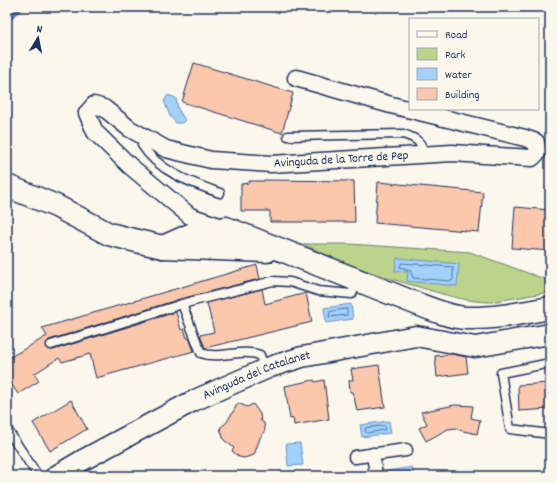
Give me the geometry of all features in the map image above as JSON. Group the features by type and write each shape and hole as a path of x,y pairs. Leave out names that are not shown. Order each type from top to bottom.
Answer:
{"main road":[{"path":"7,186 56,206 109,234 162,247 281,251"},
{"path":"162,247 190,235 226,228 415,303 465,318 497,317 550,308"}],"street":[{"name":"Avinguda de la Torre de Pep","path":"296,78 409,109"},
{"name":"Avinguda de la Torre de Pep","path":"226,228 190,216 136,171 95,132 87,113 94,105 104,108 145,139 166,149 211,160 271,164 452,153 532,158 538,152 536,142 525,138 411,110"},
{"name":"Avinguda del Catalanet","path":"56,476 82,460 192,401 267,368 302,357 416,336 475,347 550,334"},
{"path":"355,457 406,450"},
{"path":"373,454 376,476"}],"lane":[{"path":"288,136 403,134 415,138 422,145 424,154"},
{"path":"145,139 142,145 154,161 186,180 220,193"},
{"path":"51,345 182,304 273,281 290,282 318,292 352,294 358,281"},
{"path":"182,304 201,353 209,356 249,352 260,355 267,368"},
{"path":"550,363 501,373 510,429 550,434"},
{"path":"7,429 38,476"}],"green space":[{"path":"304,244 349,244 470,252 550,281 550,292 491,302 463,299 360,269 332,258"}],"water":[{"path":"168,95 176,98 178,109 185,120 182,123 176,123 170,116 164,101"},
{"path":"397,258 459,264 457,286 407,281 408,272 395,271"},
{"path":"351,304 353,319 326,323 324,308"},
{"path":"389,421 391,433 362,437 360,425"},
{"path":"300,443 303,465 288,466 286,444"},
{"path":"412,467 414,476 388,476 388,471"}],"building":[{"path":"194,63 293,93 282,133 182,102"},
{"path":"249,181 354,181 355,222 270,222 270,211 241,211 241,184 249,183"},
{"path":"378,182 483,192 479,232 375,223"},
{"path":"515,207 550,210 550,251 512,248"},
{"path":"257,265 260,279 180,299 49,340 46,344 48,349 53,350 176,312 181,330 184,329 194,351 96,378 90,354 62,362 59,358 34,374 39,381 18,394 7,378 7,359 47,336 42,328"},
{"path":"262,289 265,304 306,293 312,322 205,348 200,335 214,332 207,303"},
{"path":"452,354 466,357 468,373 437,377 435,356"},
{"path":"379,365 385,407 357,411 353,392 350,392 349,380 353,380 351,369"},
{"path":"314,380 315,382 324,380 329,419 294,425 293,418 290,419 285,386"},
{"path":"550,383 550,409 519,411 518,385"},
{"path":"71,400 87,429 50,451 33,423"},
{"path":"238,403 247,407 253,404 260,414 265,430 260,438 254,455 244,458 239,457 232,451 234,448 224,440 220,428 227,422"},
{"path":"455,405 473,406 471,418 480,420 477,434 459,430 457,428 448,429 426,441 419,428 427,424 421,412"}],"waterway":[{"path":"7,20 22,7"}]}
